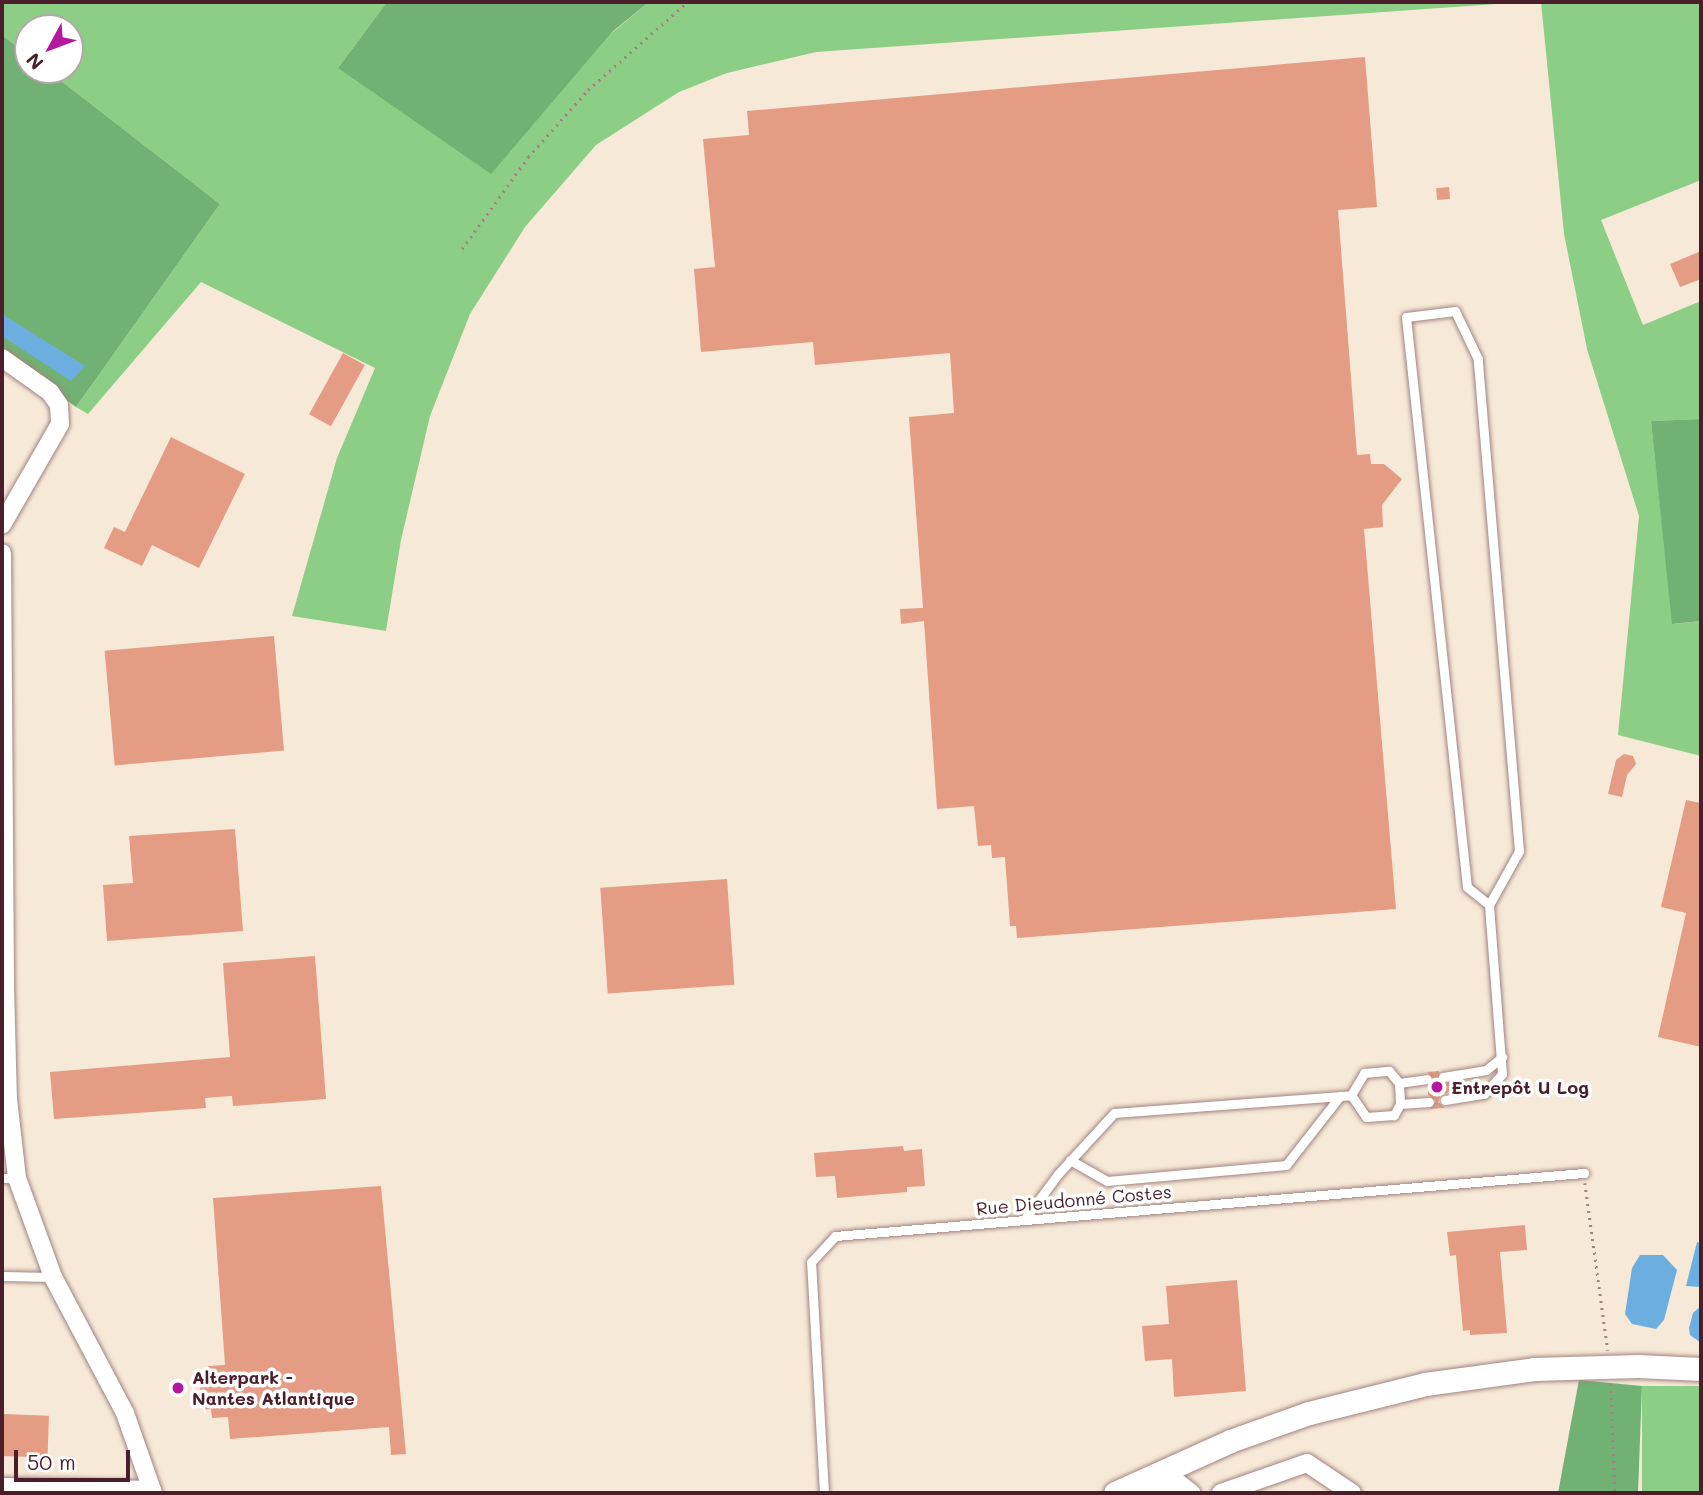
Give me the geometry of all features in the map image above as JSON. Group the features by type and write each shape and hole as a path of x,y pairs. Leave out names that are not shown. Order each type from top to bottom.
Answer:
{"street":[{"path":"2,358 50,393 59,405 60,424 2,525"},
{"path":"2,553 3,987 9,1178 53,1277 125,1413 153,1491 2,1487"},
{"path":"1115,1493 1159,1481 1309,1413 1425,1384 1534,1369 1610,1366 1701,1369"},
{"path":"1221,1493 1307,1463 1353,1493"},
{"path":"1159,1481 1191,1493"}],"lane":[{"path":"1445,1100 1484,1094 1502,1074 1489,905 1519,851 1478,359 1455,311 1406,317 1467,887 1489,905"},
{"path":"1443,1077 1486,1070 1502,1057"},
{"path":"1390,1071 1399,1083 1400,1104 1394,1115 1366,1117 1350,1096 1364,1073 1390,1071"},
{"path":"1399,1083 1427,1079"},
{"path":"1070,1160 1107,1181 1286,1165 1340,1096"},
{"path":"1024,1220 1070,1160 1114,1113 1350,1096"},
{"path":"1400,1104 1429,1102"},
{"name":"Rue Dieudonné Costes","path":"824,1493 811,1262 835,1236 1584,1173"},
{"path":"2,1276 53,1277"}],"path":[{"path":"462,249 528,158 588,90 687,2"},
{"path":"1584,1173 1610,1366 1615,1493"}],"green space":[{"path":"2,2 387,2 338,68 613,32 649,2 1525,2 816,52 727,73 679,92 596,145 525,227 470,314 430,416 401,540 386,631 292,616 337,458 375,368 201,282 88,414 76,407 220,204 65,84 84,84 84,14 14,14 14,44 2,35"},
{"path":"387,2 649,2 612,32 491,174 338,68"},
{"path":"1541,2 1701,2 1701,180 1601,220 1643,325 1701,301 1701,419 1651,421 1673,624 1701,621 1701,756 1618,735 1639,516 1587,349 1564,234"},
{"path":"2,35 14,44 14,84 65,84 220,204 76,407 2,354"},
{"path":"1701,419 1701,621 1672,624 1651,421"},
{"path":"1579,1380 1642,1386 1638,1493 1558,1493"},
{"path":"1642,1386 1701,1386 1701,1493 1642,1493"}],"water":[{"path":"2,314 85,366 71,381 2,336"},
{"path":"1697,1242 1701,1243 1701,1287 1686,1286"},
{"path":"1640,1255 1663,1255 1677,1270 1664,1320 1656,1329 1632,1324 1625,1314 1632,1268"},
{"path":"1701,1306 1701,1343 1690,1335 1689,1328 1693,1313"}],"building":[{"path":"1365,57 1377,207 1338,210 1357,455 1370,454 1371,464 1384,464 1402,479 1382,505 1383,527 1364,529 1396,909 1017,938 1016,926 1010,926 1005,857 992,858 991,845 978,846 974,806 937,809 924,621 901,624 900,609 923,608 909,417 954,413 950,353 815,365 813,342 701,352 694,269 715,267 703,139 749,135 747,111"},
{"path":"1449,187 1450,199 1437,200 1436,188"},
{"path":"1701,251 1701,279 1680,287 1670,264"},
{"path":"343,353 365,365 331,426 309,414"},
{"path":"171,437 245,474 199,568 152,545 142,566 104,548 114,527 125,532"},
{"path":"274,636 284,751 115,765 105,651"},
{"path":"1624,754 1633,756 1636,764 1627,775 1622,797 1608,794 1616,760"},
{"path":"1686,800 1701,803 1701,1047 1658,1037 1686,913 1661,907"},
{"path":"235,829 243,931 107,941 103,885 133,883 129,836"},
{"path":"727,879 734,985 608,994 600,888"},
{"path":"315,956 326,1099 233,1106 232,1096 217,1097 205,1098 206,1108 54,1119 50,1072 230,1057 223,963"},
{"path":"1439,1071 1440,1083 1469,1082 1469,1089 1441,1094 1438,1102 1445,1108 1430,1109 1436,1101 1428,1095 1428,1086 1434,1079 1427,1072"},
{"path":"903,1146 904,1151 922,1149 925,1186 907,1187 907,1192 837,1198 835,1176 816,1177 814,1153"},
{"path":"381,1186 406,1454 391,1455 389,1427 230,1439 228,1417 212,1418 211,1409 202,1410 199,1374 209,1374 208,1366 225,1365 213,1198"},
{"path":"1525,1225 1527,1250 1500,1252 1507,1333 1470,1335 1470,1330 1463,1331 1456,1255 1450,1256 1447,1232"},
{"path":"1237,1280 1246,1391 1174,1397 1172,1359 1145,1361 1142,1326 1169,1324 1166,1286"},
{"path":"2,1414 49,1416 48,1458 2,1456"}],"place":[{"name":"Entrepôt U Log","path":"1437,1087"},
{"name":"Alterpark - Nantes Atlantique","path":"178,1388"}]}
